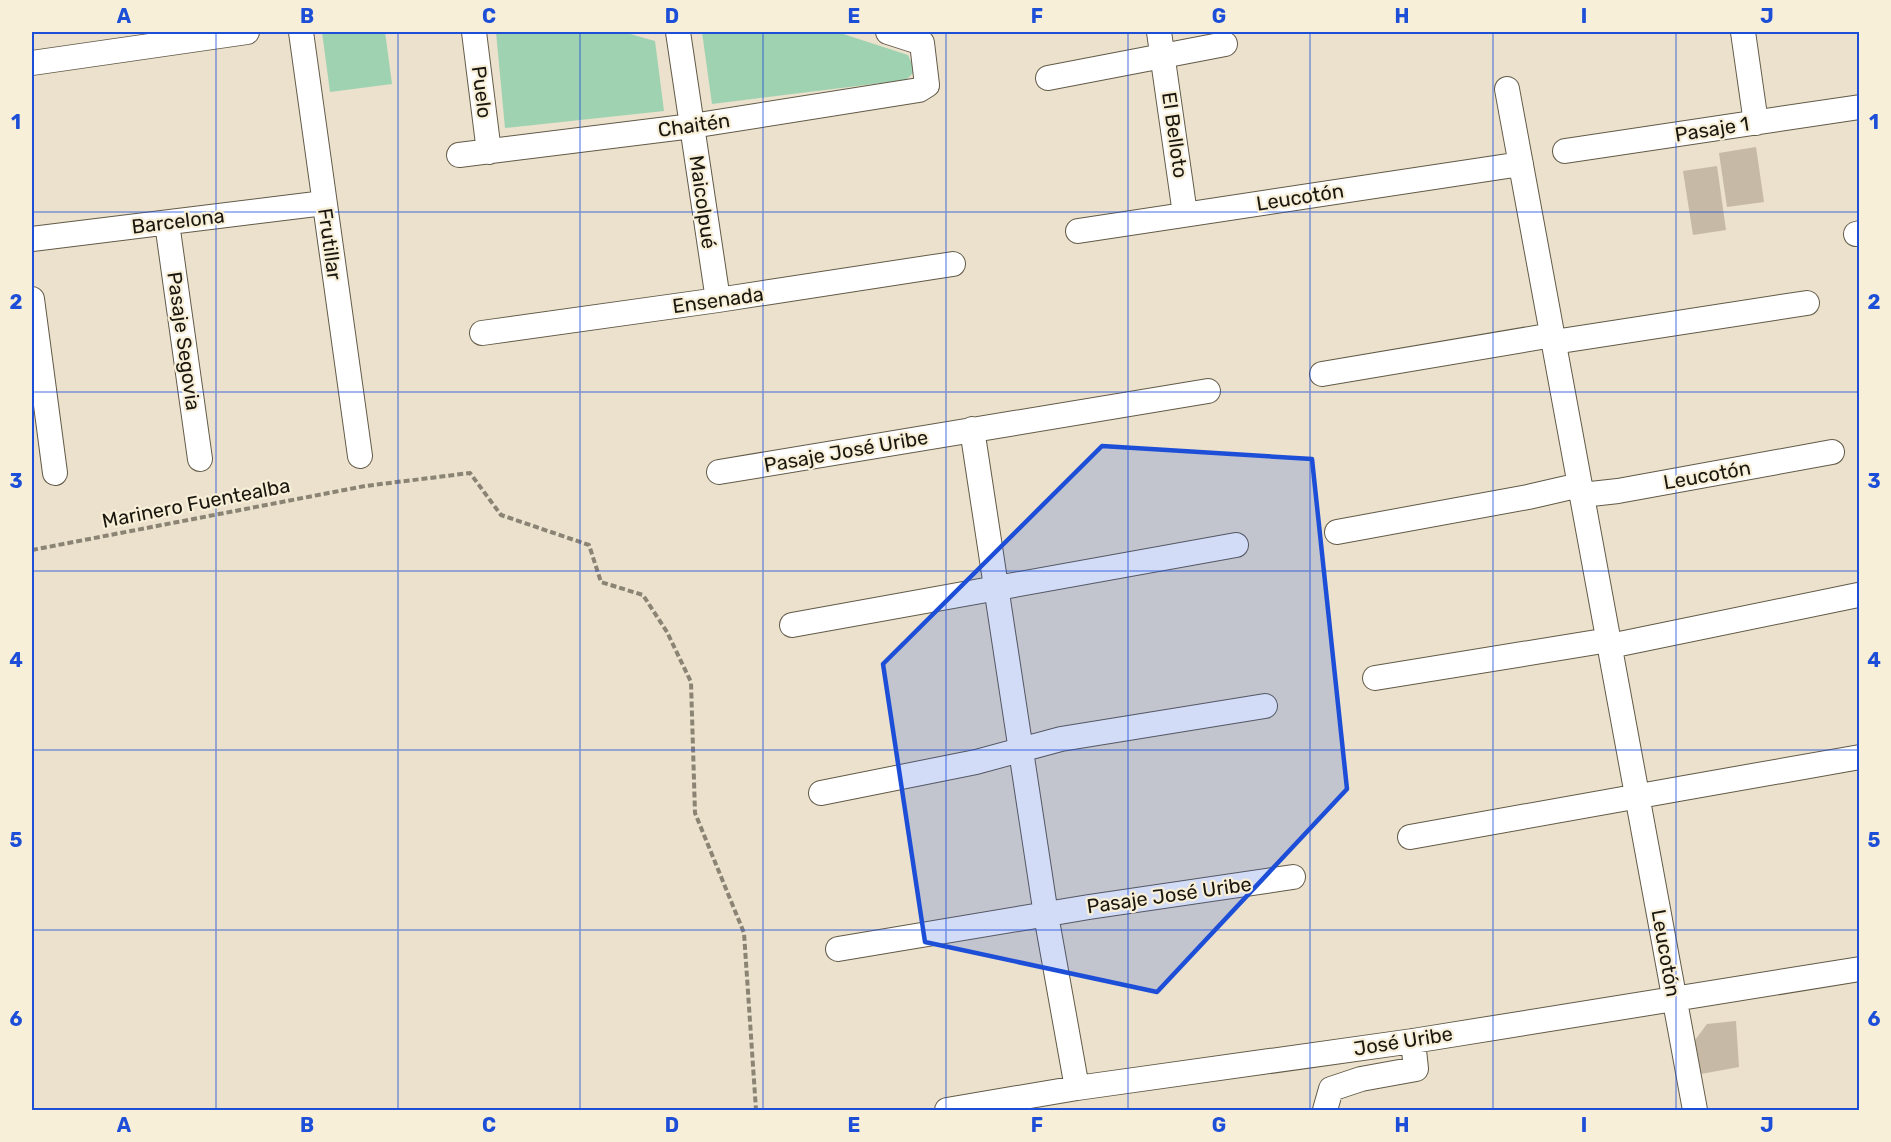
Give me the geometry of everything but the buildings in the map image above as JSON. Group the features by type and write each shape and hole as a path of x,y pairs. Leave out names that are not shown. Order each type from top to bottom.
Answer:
{"street":[{"path":"32,63 247,32"},
{"name":"Frutillar","path":"301,32 360,456"},
{"name":"Puelo","path":"474,32 489,152"},
{"name":"Maicolpué","path":"678,32 718,300"},
{"name":"Chaitén","path":"459,155 692,126 919,90 927,85 922,43 888,32"},
{"name":"El Belloto","path":"1160,32 1185,214"},
{"path":"1743,32 1756,123"},
{"path":"1048,78 1225,44"},
{"name":"Leucotón","path":"1507,89 1696,1110"},
{"name":"Pasaje 1","path":"1565,152 1860,107"},
{"name":"Leucotón","path":"1078,231 1521,164"},
{"name":"Barcelona","path":"32,239 324,203"},
{"name":"Pasaje Segovia","path":"167,223 200,459"},
{"name":"Ensenada","path":"482,333 953,264"},
{"path":"32,299 55,473"},
{"path":"1322,374 1501,342 1553,338 1807,303"},
{"name":"Pasaje José Uribe","path":"719,472 1208,391"},
{"path":"972,429 1046,915 1077,1088"},
{"name":"Leucotón","path":"1337,532 1528,497 1581,490 1618,491 1832,452"},
{"path":"792,626 1236,545"},
{"path":"1375,678 1609,643 1858,595"},
{"path":"821,793 976,762 1061,740 1265,706"},
{"path":"1410,837 1860,757"},
{"name":"Pasaje José Uribe","path":"838,949 1293,877"},
{"name":"José Uribe","path":"947,1110 1077,1088 1413,1041 1860,969"},
{"path":"1325,1110 1331,1089 1361,1079 1416,1069 1413,1041"}],"path":[{"name":"Marinero Fuentealba","path":"32,550 365,486 470,473 501,515 590,545 601,582 643,595 667,632 691,682 695,813 744,933 756,1110"}],"highlighted area":[{"path":"1102,446 1312,459 1347,789 1157,992 925,942 883,664"}],"green space":[{"path":"322,32 385,32 392,84 330,92"},
{"path":"496,32 623,32 655,41 664,111 505,128"},
{"path":"702,32 837,32 908,55 915,71 906,80 712,104"}]}
